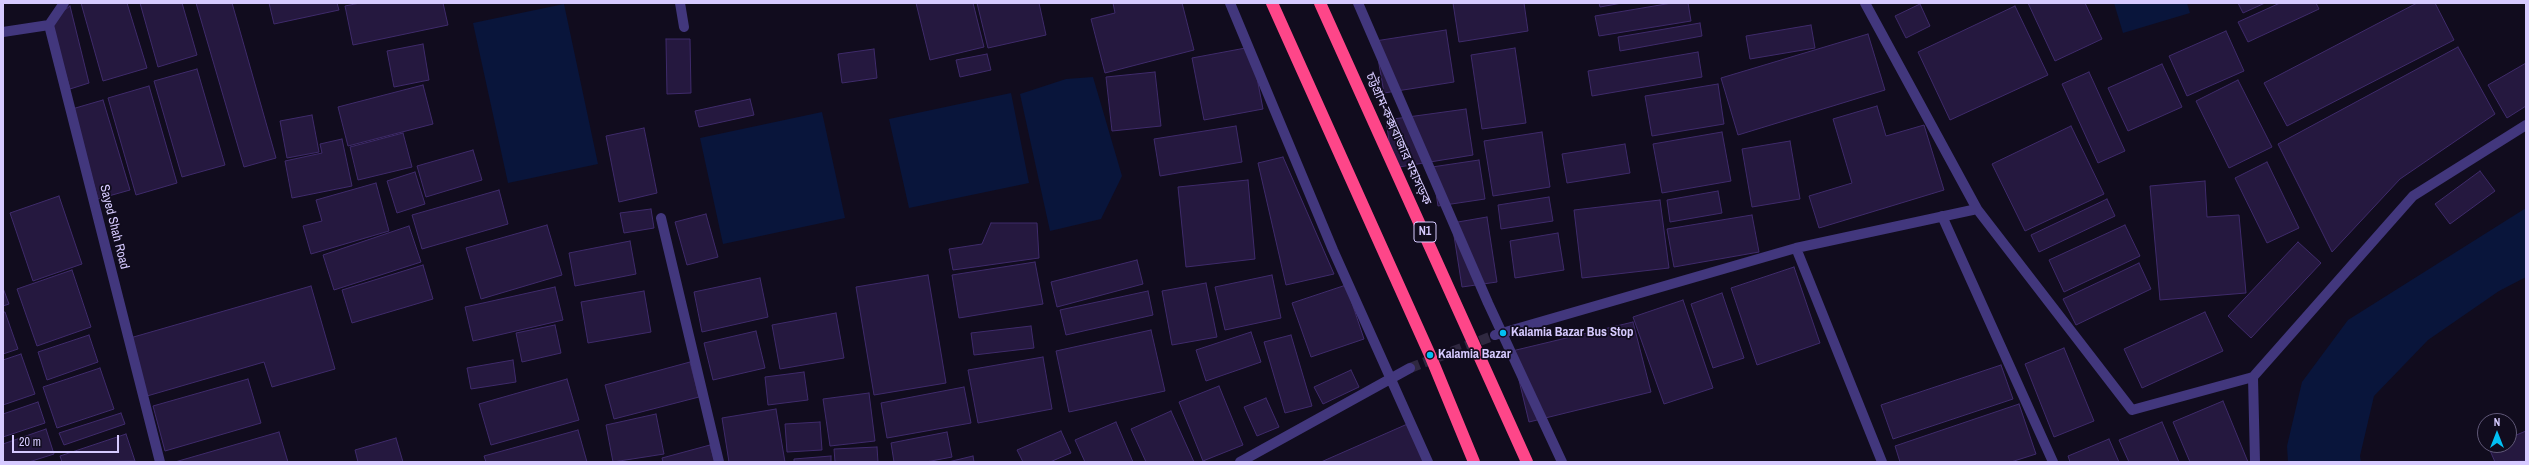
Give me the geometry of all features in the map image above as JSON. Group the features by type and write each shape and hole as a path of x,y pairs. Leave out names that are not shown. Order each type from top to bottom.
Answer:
{"highway":[{"path":"1272,3 1430,355 1474,462"},
{"name":"চট্টগ্রাম-কক্সবাজার মহাসড়ক","path":"1320,3 1527,462"}],"street":[{"path":"3,32 49,25 64,3"},
{"path":"680,3 684,27"},
{"path":"1230,3 1333,250 1392,377 1428,462"},
{"path":"1358,3 1488,303 1499,334 1562,462"},
{"path":"1865,3 1977,209 2132,410 2253,377 2413,196 2526,125"},
{"name":"Sayed Shah Road","path":"49,25 160,462"},
{"path":"1499,334 1796,248 1977,209"},
{"path":"1942,216 2053,462"},
{"path":"661,218 719,462"},
{"path":"1796,248 1882,462"},
{"path":"1240,462 1410,368"},
{"path":"2253,377 2255,462"}],"water":[{"path":"2114,3 2187,3 2190,13 2123,33"},
{"path":"564,4 598,164 508,183 473,23"},
{"path":"1093,77 1122,176 1101,219 1050,231 1020,94 1066,79"},
{"path":"1011,93 1029,183 909,208 889,119"},
{"path":"822,112 845,218 723,244 700,138"},
{"path":"2526,208 2526,277 2499,291 2428,340 2374,396 2360,456 2361,462 2288,462 2287,446 2302,382 2348,320"}],"building":[{"path":"81,3 127,3 147,68 103,81"},
{"path":"140,3 182,3 197,55 158,67"},
{"path":"196,3 232,3 276,158 244,167"},
{"path":"269,3 337,3 339,10 274,24"},
{"path":"360,3 443,3 448,25 353,45 345,6"},
{"path":"916,3 973,3 984,47 930,60"},
{"path":"977,3 1039,3 1046,35 988,48"},
{"path":"1113,3 1182,3 1194,50 1105,73 1091,19 1115,13"},
{"path":"1453,3 1524,3 1528,31 1459,42"},
{"path":"1599,3 1622,3 1600,7"},
{"path":"1672,3 1688,3 1691,21 1599,36 1595,16"},
{"path":"2028,3 2085,3 2102,39 2055,61"},
{"path":"2238,3 2265,3 2243,13"},
{"path":"2280,3 2316,3 2319,9 2248,42 2238,22"},
{"path":"2417,3 2435,3 2454,40 2287,126 2264,83"},
{"path":"1920,4 1930,26 1906,38 1895,16"},
{"path":"70,6 89,83 70,89 50,21"},
{"path":"2015,6 2048,75 1950,120 1918,52"},
{"path":"1700,23 1702,36 1620,51 1618,37"},
{"path":"1811,25 1815,48 1750,59 1746,36"},
{"path":"1446,30 1454,82 1384,93 1375,41"},
{"path":"2226,31 2244,71 2187,96 2169,56"},
{"path":"1868,34 1885,90 1738,135 1721,78"},
{"path":"666,39 690,39 691,93 667,94"},
{"path":"423,44 429,80 394,87 387,51"},
{"path":"1251,47 1263,109 1204,120 1192,58"},
{"path":"2458,47 2495,114 2400,179 2332,252 2278,144"},
{"path":"1515,48 1526,123 1482,129 1471,55"},
{"path":"874,49 877,78 842,83 838,54"},
{"path":"1698,52 1702,77 1592,96 1588,71"},
{"path":"987,54 991,70 960,77 956,60"},
{"path":"2526,63 2526,106 2507,118 2488,85"},
{"path":"2162,64 2182,107 2128,131 2108,88"},
{"path":"197,69 225,165 182,177 154,81"},
{"path":"1155,72 1161,126 1112,131 1106,77"},
{"path":"2089,72 2125,151 2098,163 2062,84"},
{"path":"2238,80 2272,147 2229,168 2196,101"},
{"path":"1718,84 1724,124 1652,136 1645,96"},
{"path":"423,85 433,124 348,146 338,107"},
{"path":"149,86 177,183 136,195 108,98"},
{"path":"750,99 754,115 699,127 695,111"},
{"path":"103,100 130,190 98,199 72,109"},
{"path":"1877,106 1886,136 1924,125 1944,190 1819,228 1809,196 1852,183 1833,119"},
{"path":"1466,109 1473,155 1393,168 1386,120"},
{"path":"312,115 319,152 287,158 280,121"},
{"path":"1236,126 1242,162 1160,176 1154,139"},
{"path":"2071,126 2104,194 2025,231 1992,164"},
{"path":"644,128 657,193 619,202 606,136"},
{"path":"1542,132 1550,187 1493,196 1484,141"},
{"path":"1722,132 1731,181 1662,193 1653,144"},
{"path":"403,133 412,167 358,180 350,147"},
{"path":"342,139 352,186 292,198 285,161 322,153 320,144"},
{"path":"1790,141 1800,199 1752,207 1742,149"},
{"path":"1625,144 1630,173 1567,183 1562,154"},
{"path":"473,150 482,180 426,197 417,166"},
{"path":"1283,157 1334,274 1286,285 1258,163"},
{"path":"1479,160 1485,199 1438,206 1432,167"},
{"path":"2267,162 2299,228 2267,243 2235,178"},
{"path":"2480,171 2495,191 2450,224 2435,204"},
{"path":"415,172 425,204 397,213 387,181"},
{"path":"1248,180 1255,259 1186,267 1178,187"},
{"path":"2205,181 2207,217 2239,215 2246,293 2160,300 2150,186"},
{"path":"376,183 389,231 311,254 303,226 322,221 316,200"},
{"path":"499,190 508,224 422,249 412,215"},
{"path":"1718,191 1722,213 1670,222 1667,200"},
{"path":"59,196 82,264 33,281 10,213"},
{"path":"1549,197 1553,221 1501,229 1498,205"},
{"path":"2107,199 2115,216 2039,252 2031,235"},
{"path":"1660,200 1669,268 1582,278 1574,210"},
{"path":"651,209 654,228 624,233 620,213"},
{"path":"706,214 718,257 687,265 675,222"},
{"path":"1752,215 1759,252 1674,267 1667,229"},
{"path":"1487,217 1497,282 1462,287 1452,223"},
{"path":"991,223 1037,223 1039,258 953,270 949,249 982,244"},
{"path":"547,225 562,275 481,299 466,248"},
{"path":"2125,225 2140,256 2064,292 2049,260"},
{"path":"409,226 421,262 334,290 323,255"},
{"path":"1558,233 1564,270 1515,278 1510,241"},
{"path":"630,241 636,274 575,286 569,253"},
{"path":"2298,242 2321,263 2251,338 2228,316"},
{"path":"1137,260 1143,284 1057,307 1051,282"},
{"path":"1035,262 1043,304 959,318 952,275"},
{"path":"2139,263 2151,289 2076,325 2063,299"},
{"path":"423,265 433,299 352,323 342,290"},
{"path":"1794,267 1820,343 1757,365 1731,288"},
{"path":"72,270 91,327 37,346 17,289"},
{"path":"928,275 946,383 874,395 856,287"},
{"path":"1272,275 1281,318 1225,330 1215,287"},
{"path":"760,278 768,317 702,332 694,292"},
{"path":"1206,283 1217,337 1172,345 1162,291"},
{"path":"1346,285 1364,339 1311,357 1292,303"},
{"path":"311,286 335,369 272,387 264,362 147,396 130,338"},
{"path":"555,287 563,320 473,341 465,307"},
{"path":"3,288 9,304 3,306"},
{"path":"644,291 651,332 588,343 581,302"},
{"path":"1148,291 1153,315 1066,335 1060,310"},
{"path":"1722,293 1744,358 1713,368 1691,304"},
{"path":"1683,300 1713,388 1664,404 1633,317"},
{"path":"3,312 5,312 18,349 3,354"},
{"path":"2205,312 2223,351 2142,388 2124,349"},
{"path":"836,313 844,358 780,369 772,325"},
{"path":"1633,322 1651,392 1529,422 1512,351"},
{"path":"555,325 561,353 522,362 516,333"},
{"path":"1031,326 1034,348 974,355 971,333"},
{"path":"1151,330 1165,391 1069,412 1056,351"},
{"path":"756,331 765,368 713,380 704,343"},
{"path":"1251,332 1261,362 1206,381 1196,350"},
{"path":"89,335 98,362 47,380 38,352"},
{"path":"1291,335 1312,406 1285,413 1264,342"},
{"path":"2064,348 2094,421 2054,437 2025,364"},
{"path":"21,354 35,394 3,405 3,360"},
{"path":"1043,357 1052,409 978,423 968,370"},
{"path":"513,360 516,382 471,389 467,368"},
{"path":"690,362 699,397 614,419 605,385"},
{"path":"2001,365 2013,399 1893,439 1881,405"},
{"path":"100,368 114,409 57,428 43,387"},
{"path":"1351,370 1359,387 1323,404 1314,387"},
{"path":"804,372 808,400 768,405 765,377"},
{"path":"248,379 261,423 165,451 153,406"},
{"path":"567,379 579,420 491,445 479,404"},
{"path":"1219,386 1243,445 1203,461 1179,402"},
{"path":"964,387 971,423 887,438 881,403"},
{"path":"869,393 875,441 830,446 823,399"},
{"path":"1266,398 1279,427 1257,436 1244,407"},
{"path":"2223,401 2248,462 2190,462 2173,422"},
{"path":"38,402 45,423 3,437 3,414"},
{"path":"2019,404 2036,454 2011,462 1900,462 1895,446"},
{"path":"776,409 785,462 729,462 722,418"},
{"path":"1171,411 1194,462 1146,462 1131,429"},
{"path":"121,413 125,424 64,445 59,433"},
{"path":"656,414 664,454 613,462 606,425"},
{"path":"820,422 822,450 787,452 785,424"},
{"path":"1116,422 1133,462 1085,462 1075,440"},
{"path":"1412,422 1430,462 1321,462"},
{"path":"2162,422 2179,462 2129,462 2119,440"},
{"path":"46,429 54,454 29,462 3,462 3,444"},
{"path":"578,430 587,462 486,462 484,456"},
{"path":"1061,431 1071,453 1050,462 1023,462 1017,450"},
{"path":"2526,431 2526,461 2495,462 2491,453 2517,453 2517,435"},
{"path":"279,432 288,462 175,462"},
{"path":"947,432 952,457 926,462 894,462 891,443"},
{"path":"126,434 135,461 62,462 60,456"},
{"path":"396,438 403,462 358,462 355,450"},
{"path":"2109,439 2119,462 2070,462 2068,456"},
{"path":"710,445 715,462 663,462 662,458"},
{"path":"877,447 878,462 835,462 834,449"},
{"path":"831,456 831,462 794,462 794,459"},
{"path":"973,456 974,462 948,462"}],"tunnel":[{"path":"1410,368 1495,335"}],"place":[{"name":"Kalamia Bazar Bus Stop","path":"1503,333"},
{"name":"Kalamia Bazar","path":"1430,355"}]}
